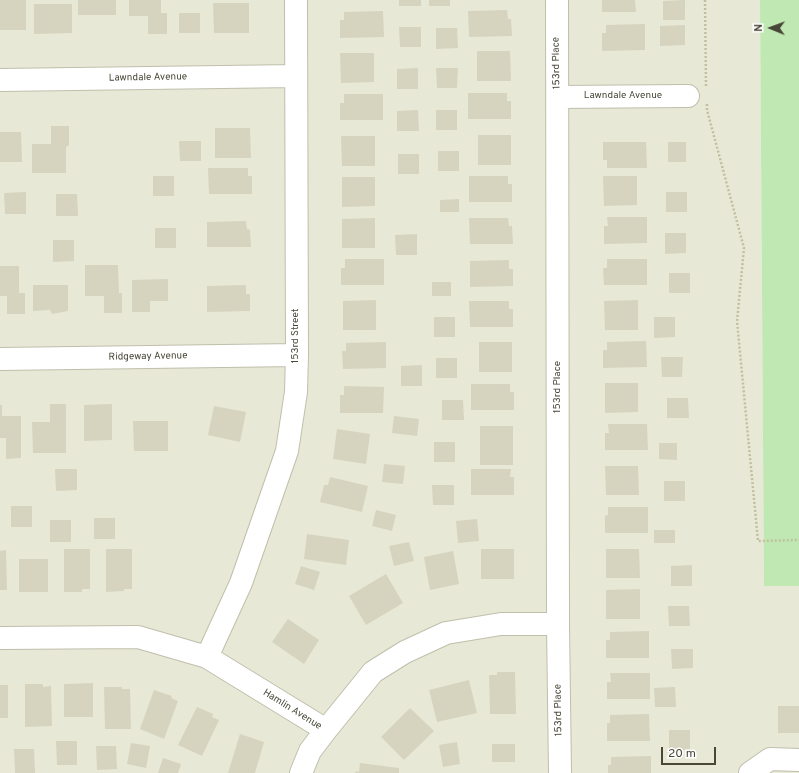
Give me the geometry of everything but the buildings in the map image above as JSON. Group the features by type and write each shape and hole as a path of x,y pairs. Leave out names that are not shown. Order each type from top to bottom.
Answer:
{"street":[{"name":"153rd Street","path":"207,657 241,583 287,451 296,392 296,0"},
{"name":"153rd Place","path":"557,0 558,624 560,773"},
{"name":"Lawndale Avenue","path":"0,80 296,76"},
{"name":"Lawndale Avenue","path":"558,97 700,97"},
{"name":"Ridgeway Avenue","path":"0,359 297,355"},
{"name":"Hamlin Avenue","path":"0,638 138,637 207,657 326,730 373,672 405,652 446,633 501,624 558,624"},
{"path":"301,773 310,751 326,730"},
{"path":"750,773 770,759 799,760"}],"path":[{"path":"704,0 700,97 707,110 744,248 737,321 758,541 799,540"}],"shaded area":[{"path":"0,0 760,0 764,586 799,586 799,773 0,773"}],"green space":[{"path":"760,0 799,0 799,586 764,586"}]}
